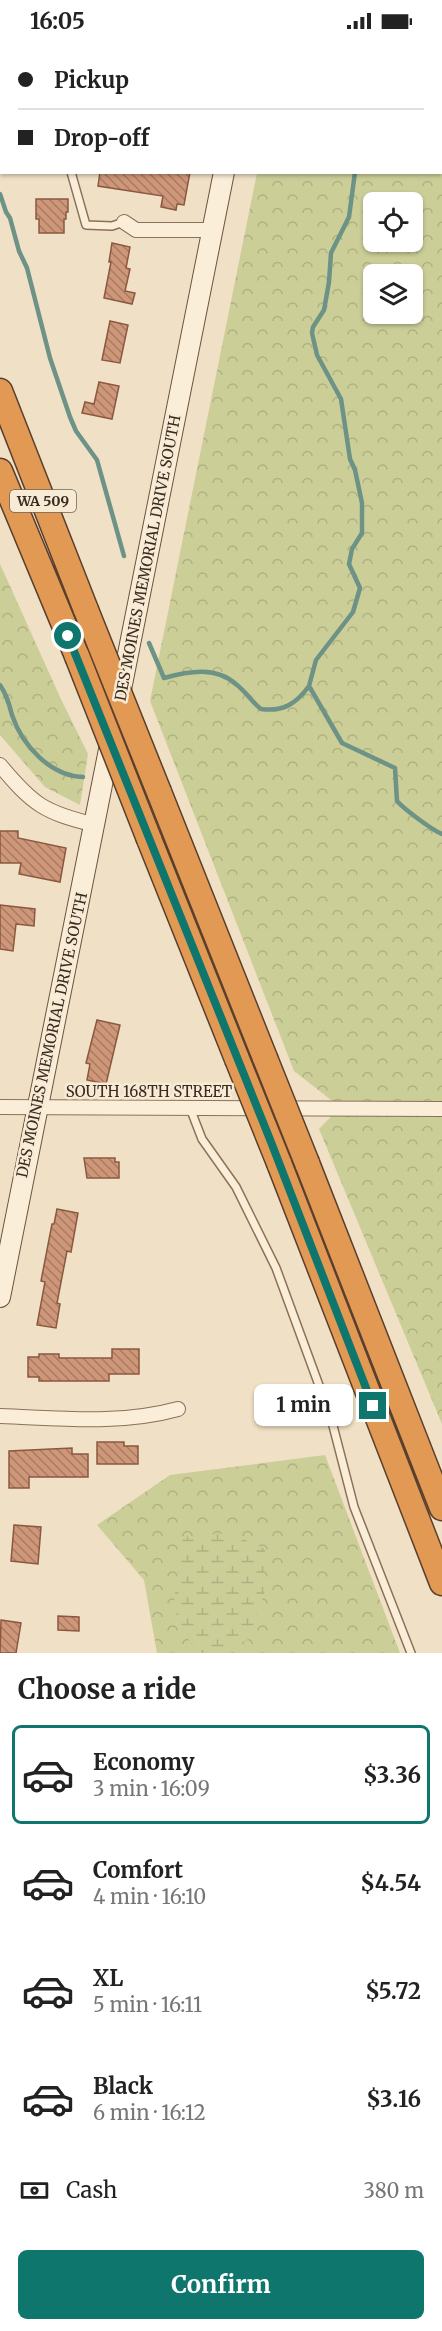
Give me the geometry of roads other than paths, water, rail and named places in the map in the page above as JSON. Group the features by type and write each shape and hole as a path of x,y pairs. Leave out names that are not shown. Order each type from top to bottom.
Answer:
{"highway":[{"name":"WA 509","path":"0,391 442,1508"},
{"name":"WA 509","path":"0,471 77,657 279,1163 442,1583"}],"main road":[{"name":"DES MOINES MEMORIAL DRIVE SOUTH","path":"0,1297 96,825 224,174"}],"street":[{"path":"124,222 136,230 213,230"},
{"path":"0,765 28,797 42,808 63,817 96,825"},
{"name":"SOUTH 168TH STREET","path":"0,1107 442,1109"},
{"path":"0,1416 124,1420 153,1416 178,1409"}],"lane":[{"path":"72,174 86,225 112,226 124,222"},
{"path":"190,1108 201,1139 236,1187 276,1268 331,1418 354,1507 411,1653"}],"waterway":[{"path":"309,686 316,660 353,612 360,588 349,564 352,549 362,533 362,503 355,470 350,459 341,399 317,355 312,333 313,327 324,310 331,253 349,217 355,174"},
{"path":"0,194 27,268 50,358 70,417 76,431 97,460 124,556"},
{"path":"149,643 164,678 193,672 221,675 237,685 261,709 282,708 299,698 309,686 342,743 395,768 397,801 418,819 442,834"},
{"path":"0,685 17,726 30,748 59,771 83,777"}]}
